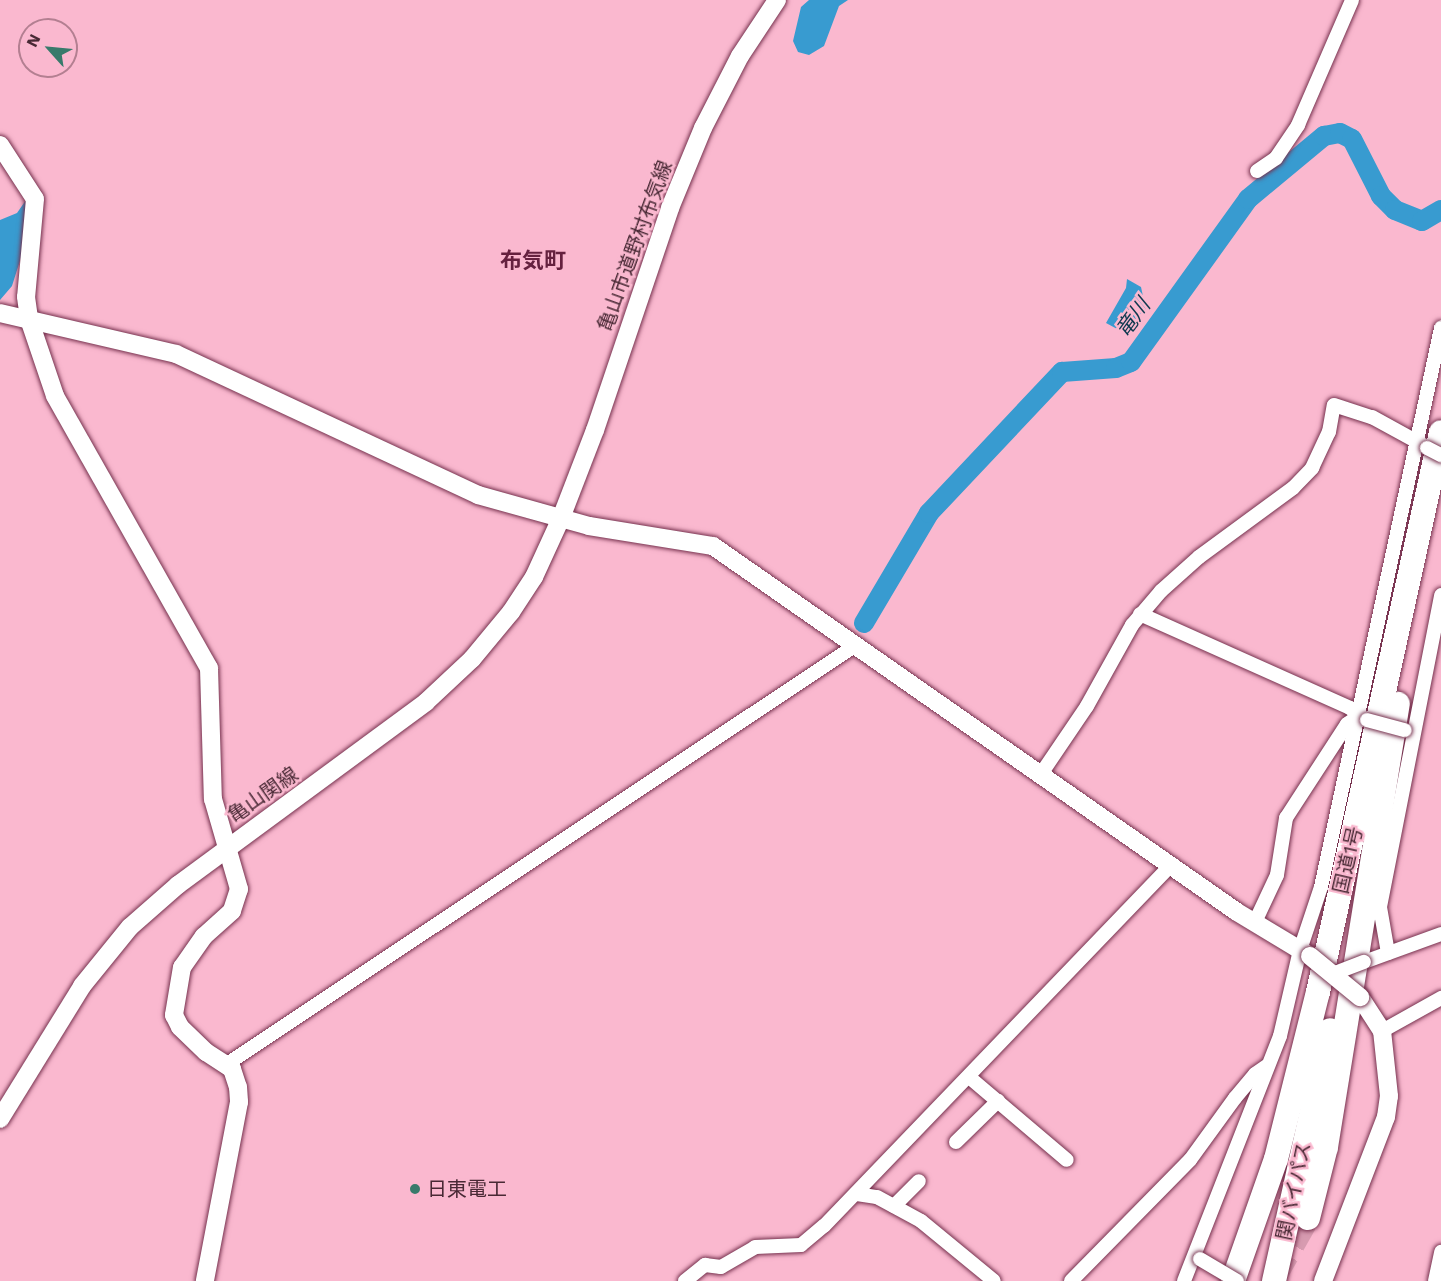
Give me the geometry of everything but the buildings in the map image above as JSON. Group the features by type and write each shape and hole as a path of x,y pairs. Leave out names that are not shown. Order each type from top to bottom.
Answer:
{"highway":[{"name":"国道1号","path":"1235,1281 1259,1214 1287,1117 1366,781 1429,440"},
{"name":"国道1号","path":"1308,1218 1326,1147 1398,701 1441,502"},
{"path":"1313,1102 1398,701"},
{"path":"1313,1102 1366,781"},
{"name":"関バイパス","path":"1274,1281 1313,1102"}],"street":[{"name":"亀山市道野村布気線","path":"561,518 691,158 741,56 777,0"},
{"path":"1257,171 1276,158 1298,125 1352,0"},
{"path":"0,145 35,199 26,297 29,319 55,396 210,668 213,799 239,889 236,900 224,921 188,955 177,980 174,1015 180,1027 206,1052 227,1064 236,1076 239,1102 205,1281"},
{"path":"0,313 176,354 478,495 589,526 713,546 1255,922 1335,973 1360,997 1382,1031 1388,1067 1386,1117 1323,1281"},
{"path":"1184,1281 1198,1257 1280,1036 1305,953 1429,440 1441,328"},
{"path":"1041,774 1087,706 1140,614 1183,569 1306,475 1321,451 1334,405 1372,417 1429,440 1441,455"},
{"name":"亀山関線","path":"0,1119 60,1019 108,953 152,906 228,847 418,709 472,659 512,612 534,577 561,518"},
{"path":"1389,953 1380,907 1408,730 1441,595"},
{"path":"1140,614 1350,708 1363,718 1408,730"},
{"path":"227,1064 856,645"},
{"path":"1255,922 1277,875 1286,818 1347,724 1363,718"},
{"path":"685,1281 705,1265 721,1267 754,1247 801,1245 857,1194 1172,864"},
{"path":"1335,973 1441,934"},
{"path":"1382,1031 1441,998"},
{"path":"1071,1281 1190,1160 1235,1098 1255,1074 1267,1066"},
{"path":"969,1077 1067,1160"},
{"path":"956,1142 998,1101"},
{"path":"894,1206 919,1181"},
{"path":"857,1194 894,1206 921,1221 994,1281"},
{"path":"1435,1281 1441,1252"},
{"path":"1198,1257 1235,1281"}],"water":[{"path":"809,0 848,0 839,6 824,46 809,55 798,52 793,41 801,7"},
{"path":"26,200 25,245 12,286 0,300 0,220 17,213"},
{"path":"1127,279 1141,287 1146,310 1121,331 1106,323 1126,288"}],"waterway":[{"name":"竜川","path":"864,623 929,513 1062,372 1116,368 1131,362 1248,199 1324,136 1340,133 1352,139 1381,196 1395,210 1422,221 1441,210"}],"tunnel":[{"path":"1275,1276 1308,1218"}],"place":[{"name":"日東電工","path":"415,1189"}],"district":[{"name":"布気町","path":"533,261"}]}
